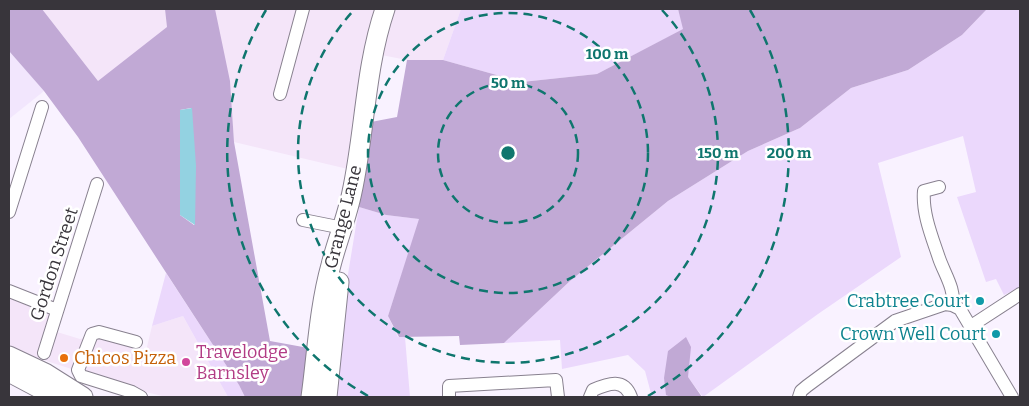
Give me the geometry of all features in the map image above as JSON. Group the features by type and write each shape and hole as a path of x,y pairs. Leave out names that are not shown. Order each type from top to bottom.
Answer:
{"highway":[{"name":"Grange Lane","path":"311,397 326,288 352,192 370,71 379,27 385,9"},
{"path":"328,397 343,228"},
{"path":"9,356 45,373 83,397"},
{"path":"9,372 56,397"}],"street":[{"path":"280,94 302,9"},
{"path":"9,212 32,122 42,107"},
{"name":"Gordon Street","path":"44,354 97,184"},
{"path":"939,187 924,191 923,205 956,307 971,326 1012,397"},
{"path":"303,220 343,228"},
{"path":"9,291 57,310"},
{"path":"971,326 1020,294"},
{"path":"799,397 801,391 895,321 944,304 956,307"},
{"path":"136,342 94,332 78,370 81,376 132,392 140,397"},
{"path":"449,392 556,380 558,397"},
{"path":"590,397 593,390 618,383 628,388 631,397"}],"shaded area":[{"path":"9,9 42,9 98,81 167,27 165,9 215,9 230,81 234,142 270,341 314,349 305,397 245,397 78,137 44,91 9,51","holes":["191,108 195,224 180,215 180,110"]},
{"path":"42,9 461,9 443,60 407,60 371,53 352,170 234,142 230,81 98,81"},
{"path":"461,9 678,9 684,29 597,74 522,82 443,60"},
{"path":"678,9 987,9 962,35 908,70 851,88 800,128 748,151 668,201 570,281 504,343 460,345 459,336 399,337 388,316 419,219 386,215 359,207 371,122 397,117 407,60 443,60 522,82 597,74 683,29"},
{"path":"987,9 1020,9 1020,287 1004,295 996,279 986,282 957,197 976,192 963,136 878,163 901,257 703,397 686,375 668,397 652,397 645,371 628,355 562,369 560,340 504,343 570,281 668,201 748,151 800,128 851,88 908,70 962,35"},
{"path":"9,51 44,91 9,119"},
{"path":"359,207 386,215 420,219 388,316 398,337 405,337 410,397 334,397 341,317"},
{"path":"166,273 245,397 228,397 183,316 152,326"},
{"path":"9,298 48,314 57,332 80,339 97,335 146,351 152,326 183,316 228,397 166,397 134,389 9,349"},
{"path":"686,337 691,347 688,377 702,397 671,397 666,395 664,378 668,351"}],"water":[{"path":"192,108 196,166 195,225 180,215 180,110"}],"place":[{"name":"Crabtree Court","path":"980,301"},
{"name":"Crown Well Court","path":"996,334"},
{"name":"Chicos Pizza","path":"64,358"},
{"name":"Travelodge Barnsley","path":"186,362"}]}
